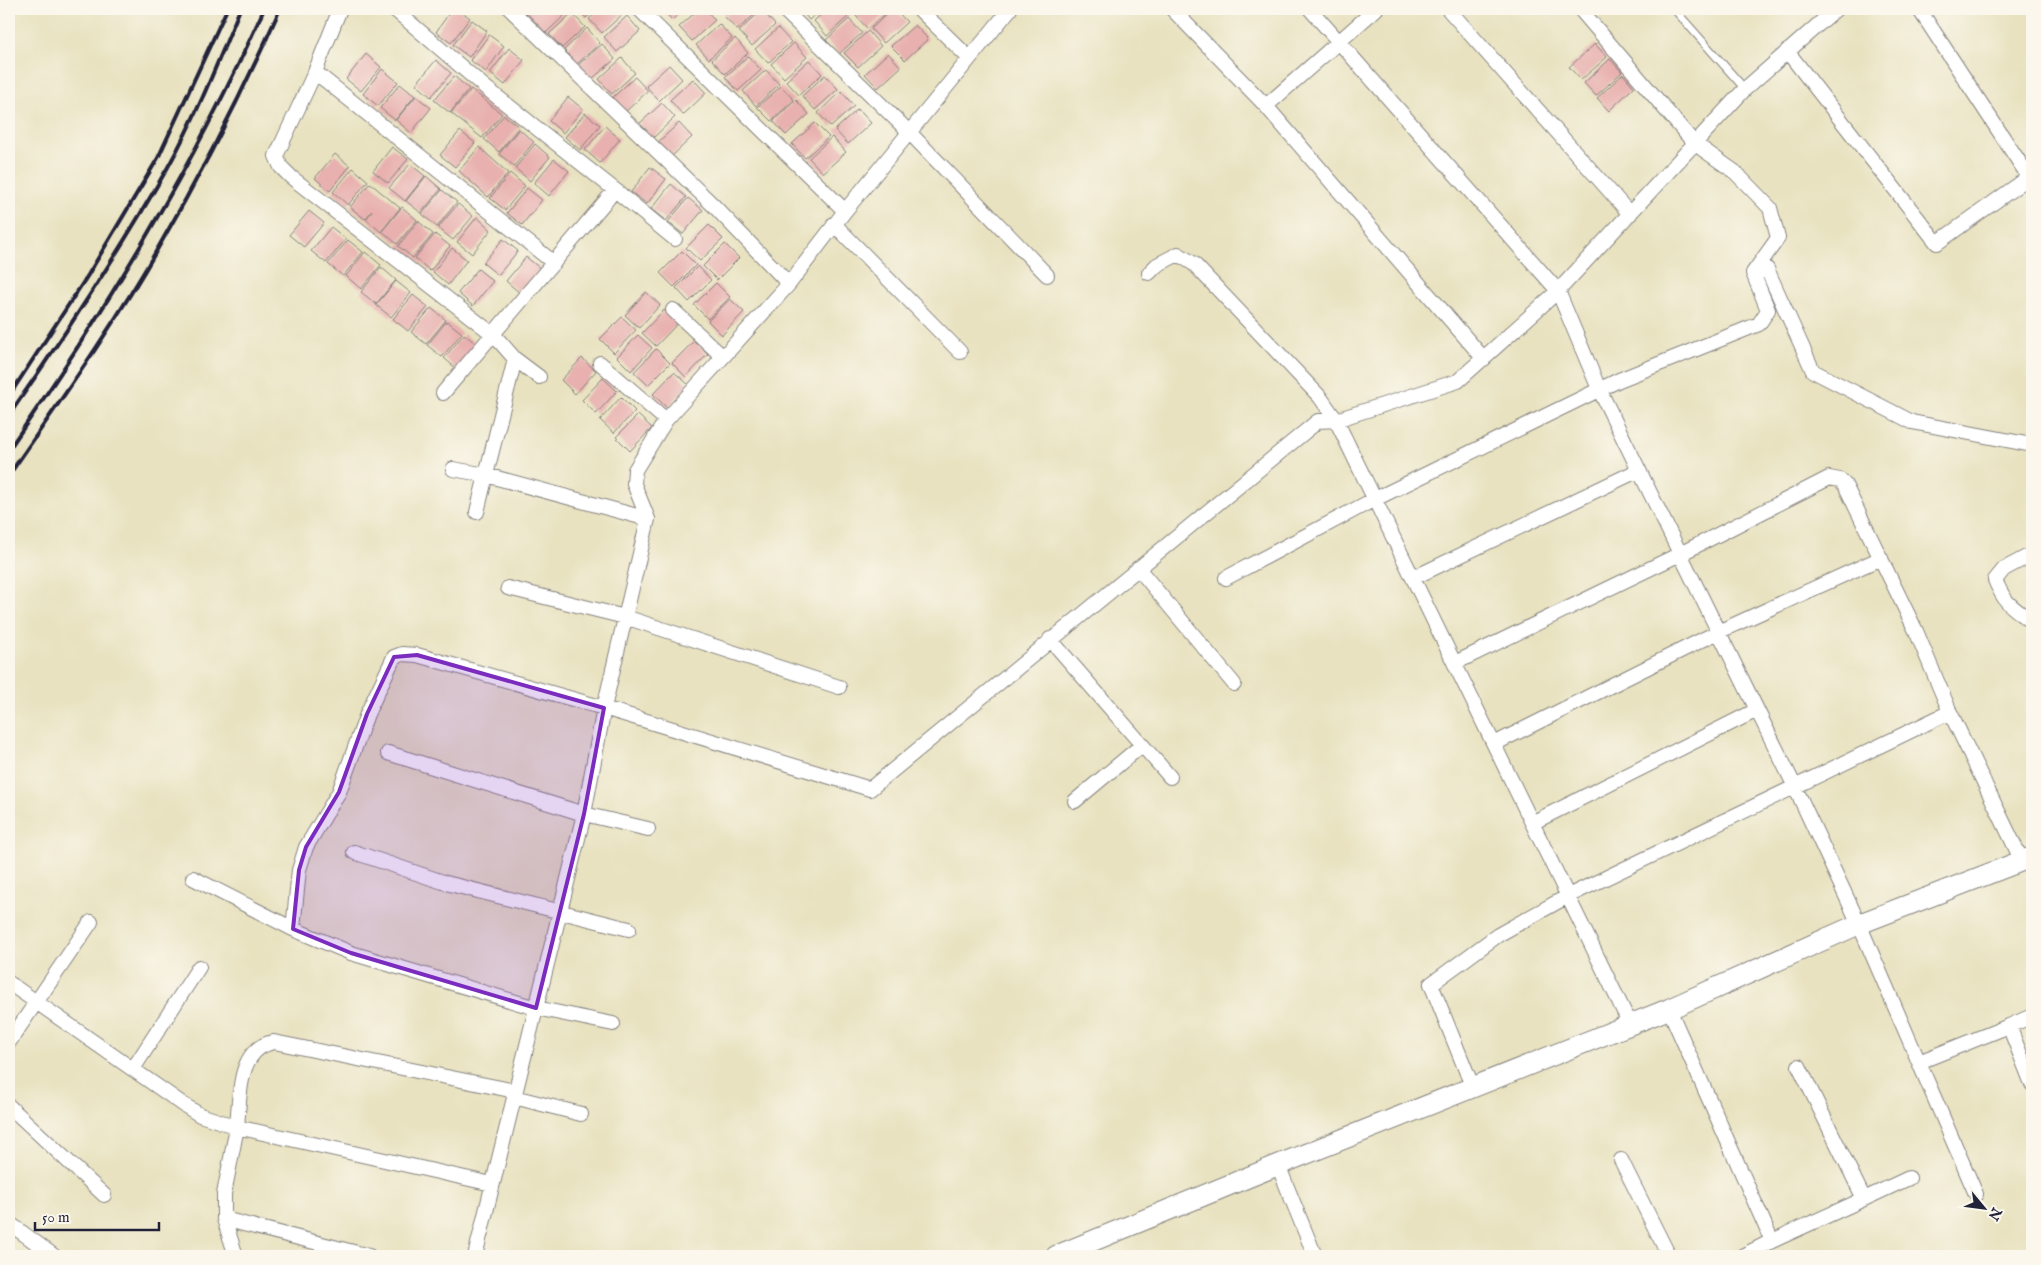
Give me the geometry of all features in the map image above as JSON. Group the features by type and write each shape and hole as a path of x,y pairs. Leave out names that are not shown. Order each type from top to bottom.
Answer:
{"main road":[{"path":"1056,1256 1278,1165 1670,1009 1859,924 2027,859"}],"street":[{"path":"340,9 315,72 276,156 281,167 291,177 494,335 515,359 539,377"},
{"path":"394,9 486,88 675,239"},
{"path":"510,9 714,206 789,284"},
{"path":"639,9 844,211"},
{"path":"782,9 909,132 1048,275"},
{"path":"919,9 969,58"},
{"path":"475,1256 584,814 604,708 648,519 634,484 635,470 666,420 789,284 844,211 1010,9"},
{"path":"1172,9 1266,106 1484,359"},
{"path":"1310,9 1558,291 1599,389 1795,788 1859,924 1976,1194"},
{"path":"1266,106 1376,9"},
{"path":"1448,9 1630,214"},
{"path":"1580,9 1694,142 1735,172 1770,208 1778,238 1754,273"},
{"path":"293,929 299,870 306,847 338,792 367,714 394,656 402,654 417,655 604,708 870,789 1050,639 1318,421 1336,420 1458,381 1558,291 1745,89 1836,9"},
{"path":"1788,51 1937,243 2031,176 1919,9"},
{"path":"315,72 554,264"},
{"path":"443,393 615,190"},
{"path":"834,224 960,352"},
{"path":"1149,273 1156,265 1178,254 1194,264 1320,398 1336,420 1373,500 1455,663 1630,1024"},
{"path":"1754,273 1767,269 1813,371 1912,422 2032,445"},
{"path":"1226,578 1373,500 1599,389 1704,344 1759,324 1768,310 1754,273"},
{"path":"672,310 724,357"},
{"path":"477,512 515,359"},
{"path":"600,363 666,420"},
{"path":"453,469 486,475 648,519"},
{"path":"1413,578 1639,470"},
{"path":"1455,663 1680,554 1829,478 1840,480 1845,485 1881,558 1950,712 2027,859"},
{"path":"2032,554 2004,569 1996,580 2002,595 2011,608 2032,622"},
{"path":"1494,744 1718,632 1881,558"},
{"path":"1138,568 1234,684"},
{"path":"508,588 625,617 839,687"},
{"path":"1050,639 1170,777"},
{"path":"1532,823 1757,710"},
{"path":"1473,1088 1431,984 1498,935 1568,896 1950,712"},
{"path":"1075,801 1142,745"},
{"path":"388,753 584,814 648,829"},
{"path":"354,852 446,883 629,929"},
{"path":"193,878 293,929 351,953 536,1008 613,1024"},
{"path":"9,1042 91,922"},
{"path":"133,1069 199,966"},
{"path":"9,983 200,1115 237,1127 492,1184"},
{"path":"1670,1009 1772,1241"},
{"path":"1919,1062 2032,1016"},
{"path":"2008,1026 2032,1084"},
{"path":"236,1256 224,1219 224,1194 237,1127 243,1073 247,1063 264,1044 274,1042 514,1094 581,1114"},
{"path":"1799,1066 1864,1199"},
{"path":"9,1106 104,1195"},
{"path":"1621,1160 1669,1256"},
{"path":"1278,1165 1315,1256"},
{"path":"1742,1256 1909,1178"},
{"path":"224,1219 369,1256"},
{"path":"9,1223 54,1256"}],"lane":[{"path":"1674,9 1745,89"}],"highlighted area":[{"path":"417,655 604,708 584,814 536,1008 351,953 293,929 299,870 306,847 339,792 367,714 394,657"}],"building":[{"path":"452,9 458,9 470,18 451,43 436,32"},
{"path":"523,9 566,9 569,11 546,33"},
{"path":"578,9 596,9 586,18"},
{"path":"600,9 622,9 625,12 602,33 589,19"},
{"path":"662,9 684,9 672,20"},
{"path":"699,9 705,9 715,20 692,41 679,27"},
{"path":"732,9 761,9 737,30 724,16"},
{"path":"800,9 821,9 809,20"},
{"path":"827,9 844,9 850,15 827,36 814,21"},
{"path":"862,9 891,9 868,29 855,15"},
{"path":"892,9 895,9 907,22 884,43 871,29"},
{"path":"762,10 775,25 752,46 739,31"},
{"path":"572,13 585,27 562,48 549,34"},
{"path":"627,16 640,31 617,52 604,37"},
{"path":"849,19 862,33 839,54 826,40"},
{"path":"472,20 487,31 469,57 453,45"},
{"path":"719,24 732,38 709,59 696,45"},
{"path":"915,25 928,39 905,60 891,46"},
{"path":"587,28 600,43 577,64 564,50"},
{"path":"778,28 791,42 768,63 755,49"},
{"path":"868,31 881,46 858,67 844,53"},
{"path":"489,35 504,46 486,72 470,60"},
{"path":"735,38 748,53 725,74 712,60"},
{"path":"794,43 807,57 784,78 771,64"},
{"path":"602,44 615,59 591,80 578,65"},
{"path":"1595,44 1607,57 1581,80 1569,67"},
{"path":"509,48 524,60 505,85 490,73"},
{"path":"888,53 901,67 878,88 865,74"},
{"path":"366,54 381,67 361,91 346,79"},
{"path":"748,56 761,70 738,91 725,77"},
{"path":"622,58 635,73 612,94 599,79"},
{"path":"1610,59 1622,72 1596,96 1584,83"},
{"path":"436,60 451,73 431,97 416,84"},
{"path":"809,60 822,74 799,95 786,81"},
{"path":"669,65 682,79 659,101 646,86"},
{"path":"382,69 398,82 378,106 363,94"},
{"path":"766,70 779,84 756,106 743,91"},
{"path":"1623,74 1634,87 1609,111 1597,98"},
{"path":"825,75 838,89 815,110 802,96"},
{"path":"454,76 469,89 450,113 434,100"},
{"path":"635,77 648,91 625,112 612,98"},
{"path":"693,79 706,93 683,115 670,100"},
{"path":"400,84 415,96 395,120 380,108"},
{"path":"781,86 794,100 771,121 757,107"},
{"path":"471,89 502,114 482,138 451,113"},
{"path":"841,91 854,106 831,127 818,113"},
{"path":"416,96 431,108 411,133 396,120"},
{"path":"568,97 583,109 563,133 549,121"},
{"path":"796,100 809,114 786,135 773,121"},
{"path":"662,103 675,117 652,139 639,124"},
{"path":"858,109 871,123 848,144 835,130"},
{"path":"585,113 600,125 580,150 565,137"},
{"path":"504,115 519,127 499,152 484,139"},
{"path":"679,123 692,137 669,159 656,144"},
{"path":"815,123 829,137 805,158 792,144"},
{"path":"605,126 620,139 600,163 585,150"},
{"path":"519,129 534,142 514,166 499,154"},
{"path":"460,131 475,143 455,167 440,155"},
{"path":"832,137 846,152 823,173 809,158"},
{"path":"535,144 550,157 530,181 515,168"},
{"path":"392,147 408,159 388,183 373,171"},
{"path":"479,147 508,173 488,197 459,171"},
{"path":"335,154 350,166 330,191 315,178"},
{"path":"554,159 569,171 549,196 534,183"},
{"path":"410,164 425,176 405,201 389,188"},
{"path":"650,167 666,179 647,204 631,192"},
{"path":"353,168 368,181 348,205 333,192"},
{"path":"510,173 525,186 505,210 490,198"},
{"path":"426,176 441,189 421,213 406,201"},
{"path":"370,183 400,208 381,232 366,219 372,211 365,219 350,207"},
{"path":"671,184 686,197 666,221 651,209"},
{"path":"527,188 542,200 522,225 507,213"},
{"path":"442,190 457,202 437,227 422,214"},
{"path":"688,198 703,210 683,234 668,222"},
{"path":"458,204 473,216 453,240 438,228"},
{"path":"402,207 417,220 397,244 382,231"},
{"path":"309,211 324,223 304,247 289,235"},
{"path":"477,217 491,230 472,254 457,242"},
{"path":"418,221 433,234 413,258 398,246"},
{"path":"709,225 723,239 700,261 686,248"},
{"path":"331,227 346,239 326,263 311,251"},
{"path":"435,234 450,246 430,271 415,258"},
{"path":"503,239 518,251 498,275 483,263"},
{"path":"348,240 363,252 343,276 328,264"},
{"path":"725,244 739,258 717,280 703,266"},
{"path":"452,248 467,260 448,285 433,272"},
{"path":"682,251 696,265 674,287 660,273"},
{"path":"365,252 381,265 361,289 346,276"},
{"path":"526,257 541,269 521,294 506,281"},
{"path":"698,266 711,280 689,302 676,288"},
{"path":"381,267 396,280 376,304 361,292"},
{"path":"478,269 493,281 473,306 458,293"},
{"path":"396,281 411,293 391,317 376,305"},
{"path":"716,283 730,297 708,319 694,305"},
{"path":"646,292 660,305 639,328 625,315"},
{"path":"413,295 428,307 408,331 393,319"},
{"path":"730,299 744,312 722,335 708,321"},
{"path":"431,308 446,320 426,344 411,332"},
{"path":"664,310 678,323 656,346 642,333"},
{"path":"622,317 636,330 614,353 600,339"},
{"path":"447,321 462,333 442,357 427,345"},
{"path":"464,334 479,346 459,371 444,358"},
{"path":"638,335 652,348 631,371 617,357"},
{"path":"694,341 708,354 686,377 672,363"},
{"path":"656,349 670,363 648,385 634,372"},
{"path":"582,358 596,371 575,394 561,380"},
{"path":"674,372 689,385 667,408 653,394"},
{"path":"603,378 617,391 596,414 582,400"},
{"path":"621,397 635,411 614,433 600,420"},
{"path":"638,415 652,428 630,451 616,437"}],"railway":[{"path":"9,396 88,275 158,158 227,9"},
{"path":"9,415 91,293 168,167 197,109 240,9"},
{"path":"9,449 80,343 147,235 208,124 264,9"},
{"path":"9,475 105,335 158,248 222,130 280,9"}]}
